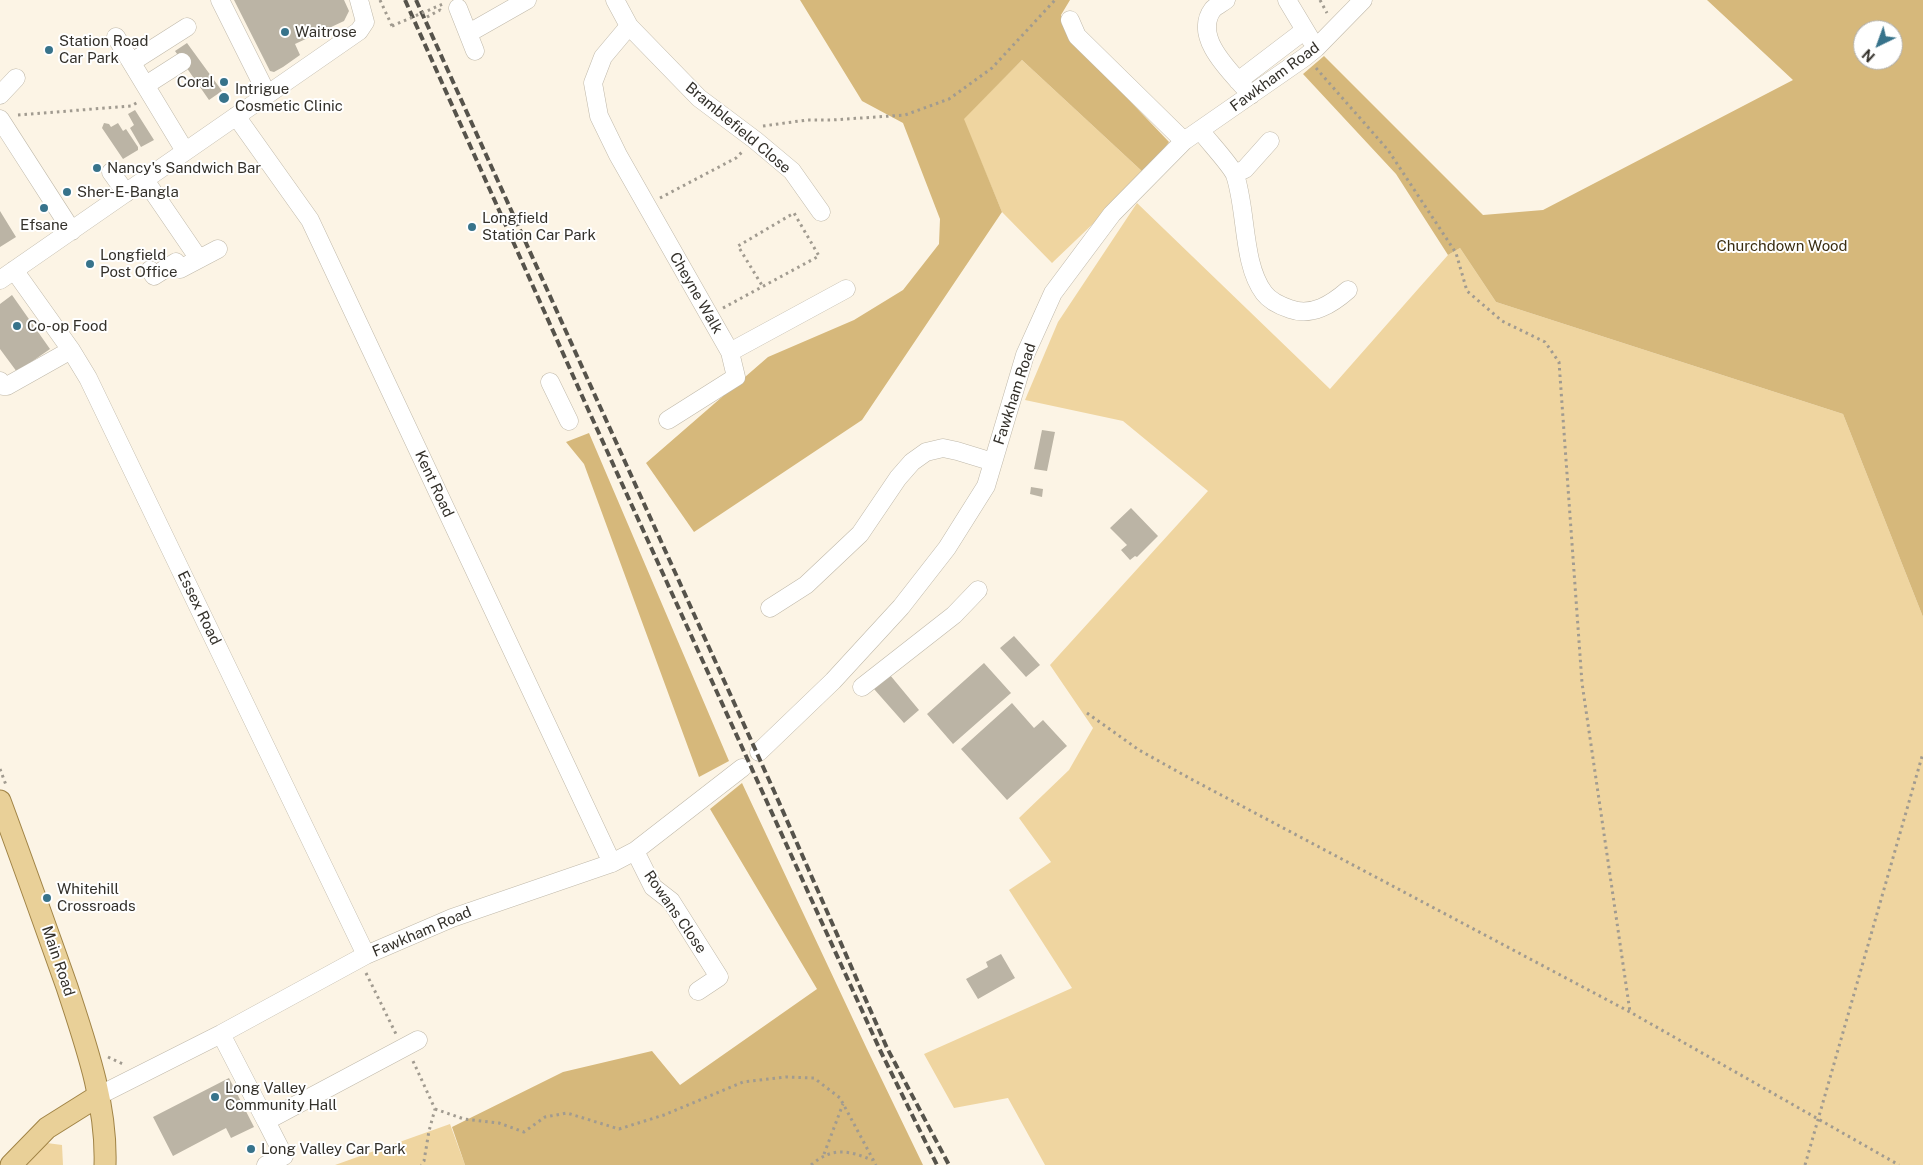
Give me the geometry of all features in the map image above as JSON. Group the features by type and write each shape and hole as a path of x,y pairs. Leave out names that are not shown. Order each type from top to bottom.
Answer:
{"main road":[{"name":"Main Road","path":"3,793 92,1063 106,1143 105,1165"},
{"path":"11,1165 47,1128 98,1096"}],"street":[{"path":"220,0 267,94"},
{"path":"7,275 359,31 365,22 359,0"},
{"path":"469,33 528,0"},
{"name":"Bramblefield Close","path":"615,0 629,26 699,98 792,171 821,212"},
{"path":"1226,0 1213,9 1208,24 1209,41 1216,54 1251,95"},
{"path":"1287,0 1305,30 1311,52"},
{"name":"Fawkham Road","path":"759,752 833,681 901,607 948,548 986,486 1025,355 1053,293 1112,214 1184,141 1311,52 1363,0"},
{"path":"451,6 469,33 475,51"},
{"path":"1070,20 1077,36 1184,141"},
{"name":"Cheyne Walk","path":"629,26 603,57 593,83 599,116 618,155 730,352 736,377 668,420"},
{"path":"138,78 187,27"},
{"path":"1238,81 1305,30"},
{"path":"116,37 138,78 185,151"},
{"path":"138,78 182,62"},
{"path":"0,95 16,78"},
{"name":"Kent Road","path":"236,116 310,220 612,862"},
{"path":"5,117 72,231"},
{"path":"1200,130 1235,174 1254,276 1265,294 1279,305 1294,311 1314,311 1332,304 1348,290"},
{"path":"1235,174 1245,169 1270,140"},
{"path":"111,172 126,193"},
{"path":"145,180 199,259"},
{"path":"150,270 154,276 176,262 180,269 218,249"},
{"name":"Essex Road","path":"7,275 71,350 92,386 362,957"},
{"path":"730,352 846,289"},
{"path":"0,380 4,386 7,386 71,350"},
{"path":"550,382 569,420"},
{"path":"770,608 806,585 860,534 898,478 912,462 926,452 943,448 957,450 993,462"},
{"path":"862,687 954,616 978,590"},
{"name":"Fawkham Road","path":"98,1096 221,1034 362,957 452,918 612,862 635,850 742,768"},
{"name":"Rowans Close","path":"635,850 654,887 671,901 718,977 698,991"},
{"path":"221,1034 286,1161 266,1165"},
{"path":"266,1121 409,1045"}],"path":[{"path":"380,0 392,26 451,6"},
{"path":"646,205 736,158 749,136 774,123 904,115 949,98 992,68 1054,0"},
{"path":"1311,52 1388,150 1456,253 1467,291 1502,321 1545,342 1560,362 1582,683 1630,1012"},
{"path":"5,117 131,106 138,78"},
{"path":"709,315 762,287 819,256 794,213 738,246 762,287"},
{"path":"1087,713 1139,750 1190,779 1630,1012 1899,1165"},
{"path":"1805,1165 1923,753"},
{"path":"0,769 3,793"},
{"path":"362,957 387,1014 409,1045 435,1109 428,1132 424,1161 421,1165"},
{"path":"105,1054 114,1061 126,1065"},
{"path":"435,1109 464,1119 499,1123 524,1132 545,1117 567,1113 619,1129 664,1115 743,1082 786,1077 814,1078 840,1098 876,1165"},
{"path":"824,1155 843,1104"},
{"path":"811,1165 824,1155 846,1151 873,1160"}],"shaded area":[{"path":"1022,60 1145,174 1052,263 1002,212 963,119"},
{"path":"1137,203 1330,389 1448,255 1460,248 1496,302 1843,414 1923,617 1923,1165 1045,1165 1008,1098 954,1108 924,1054 1072,988 1009,890 1051,862 1019,818 1069,770 1093,728 1050,665 1208,491 1123,421 1025,400 1058,322"},
{"path":"450,1124 465,1165 335,1165"},
{"path":"47,1143 62,1145 63,1165 21,1165"}],"green space":[{"path":"800,0 1070,0 1061,15 1070,38 1169,142 1145,174 1022,60 964,119 1002,212 862,420 694,532 646,463 768,357 854,320 903,290 939,244 940,219 903,123 862,101"},
{"name":"Churchdown Wood","path":"1707,0 1923,0 1923,617 1843,414 1496,302 1460,248 1448,255 1396,174 1303,74 1324,56 1483,215 1543,210 1793,80"},
{"path":"589,433 729,761 699,777 584,464 566,442"},
{"path":"742,783 923,1165 465,1165 452,1127 563,1072 652,1051 680,1085 817,989 710,809"}],"building":[{"name":"Waitrose","path":"234,0 344,0 349,11 344,21 295,44 300,55 274,72 270,71"},
{"path":"187,43 222,91 209,100 175,51"},
{"path":"135,110 154,140 141,147 130,128 134,125 128,114"},
{"path":"104,123 109,124 111,127 118,123 123,131 126,129 138,150 123,159 102,128"},
{"path":"0,211 16,237 0,247"},
{"name":"Co-op Food","path":"12,295 50,349 17,372 0,349 0,304"},
{"path":"1042,430 1055,432 1047,471 1034,469"},
{"path":"1031,487 1043,489 1042,497 1030,494"},
{"path":"1131,508 1158,536 1137,557 1135,556 1130,560 1121,550 1127,545 1110,528"},
{"path":"1014,636 1040,665 1026,677 1000,648"},
{"path":"984,663 1011,693 953,744 927,714"},
{"path":"890,675 919,710 904,723 874,689"},
{"path":"1012,703 1034,728 1043,720 1067,746 1007,800 961,749"},
{"path":"1001,954 1015,978 978,999 966,979 988,967 986,962"},
{"name":"Long Valley Community Hall","path":"229,1078 254,1127 231,1138 226,1128 173,1156 153,1117"}],"railway":[{"path":"405,0 587,407 880,1050 937,1165"},
{"path":"416,0 774,791 887,1048 949,1165"}],"place":[{"name":"Waitrose","path":"285,32"},
{"name":"Station Road Car Park","path":"49,50"},
{"name":"Coral","path":"224,82"},
{"name":"Intrigue Cosmetic Clinic","path":"224,98"},
{"name":"Nancy's Sandwich Bar","path":"97,168"},
{"name":"Sher-E-Bangla","path":"67,192"},
{"name":"Efsane","path":"44,208"},
{"name":"Longfield Station Car Park","path":"472,227"},
{"name":"Longfield Post Office","path":"90,264"},
{"name":"Co-op Food","path":"17,326"},
{"name":"Whitehill Crossroads","path":"47,898"},
{"name":"Long Valley Community Hall","path":"215,1097"},
{"name":"Long Valley Car Park","path":"251,1149"}]}
